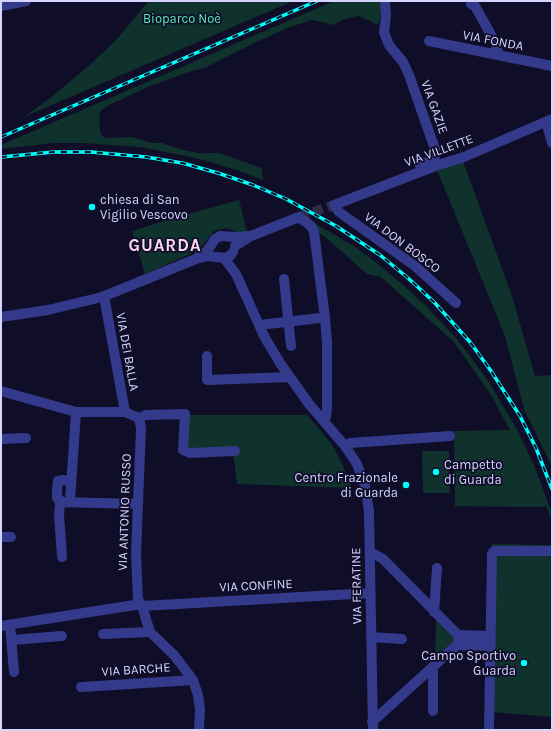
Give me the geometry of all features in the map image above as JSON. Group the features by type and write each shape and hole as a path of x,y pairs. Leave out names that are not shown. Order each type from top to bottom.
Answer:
{"street":[{"path":"1,6 26,1"},
{"name":"VIA GAZIE","path":"355,196 353,192 354,190 432,160 435,157 432,140 409,76 403,62 389,45 384,32 386,16 385,1"},
{"path":"471,4 475,6 495,42 499,56"},
{"name":"VIA FONDA","path":"429,41 552,66"},
{"path":"550,119 547,125 552,143"},
{"name":"VIA VILLETTE","path":"334,204 438,165 464,157 550,119"},
{"name":"VIA DON BOSCO","path":"334,204 339,212 415,266 456,303"},
{"path":"196,259 207,251 213,242 220,236 236,238 251,236 299,217 312,226 325,311 327,343 327,415 324,420"},
{"path":"228,236 232,240 234,249"},
{"path":"1,317 48,310 104,296 196,259 208,256 221,258 230,256 234,249 251,236"},
{"path":"213,242 213,251 221,258"},
{"name":"VIA FERATINE","path":"234,249 233,259 236,274 268,342 289,377 309,404 345,446 357,464 367,494 369,511 373,726"},
{"name":"VIA FERATINE","path":"221,258 236,274"},
{"path":"284,279 291,346"},
{"name":"VIA DEI BALLA","path":"104,296 125,412"},
{"path":"259,325 320,318"},
{"path":"207,356 207,380 289,377"},
{"path":"1,391 76,412 125,412 139,418 146,415 185,414 183,450 190,453 235,451"},
{"path":"66,502 71,481 76,412"},
{"name":"VIA ANTONIO RUSSO","path":"139,418 142,428 137,504 136,580 137,594 141,605"},
{"path":"345,446 350,443 450,436"},
{"path":"1,439 26,438"},
{"path":"71,481 63,480 58,482 57,498 66,502 137,504"},
{"path":"62,558 59,514 60,505 66,502"},
{"path":"489,730 492,554 494,550 552,551"},
{"path":"370,553 383,559 434,612 458,640"},
{"path":"434,612 437,568"},
{"name":"VIA CONFINE","path":"6,625 141,605 371,593"},
{"name":"VIA BARCHE","path":"141,605 150,632 174,655 193,680 198,695 200,709 200,730"},
{"path":"6,625 12,640 14,672"},
{"path":"103,634 150,632"},
{"path":"12,640 62,636"},
{"path":"371,638 402,639"},
{"path":"373,726 458,640 490,640"},
{"path":"433,667 433,711"},
{"name":"VIA BARCHE","path":"81,687 193,680"}],"green space":[{"name":"Bioparco Noè","path":"149,1 293,1 24,117 53,96 93,62 116,40"},
{"path":"334,1 382,1 382,10 378,25 359,16 342,20 334,25 312,20 290,27 256,42 205,68 150,86 105,107 99,116 99,126 102,136 106,138 132,137 152,143 163,143 198,153 219,153 262,168 263,180 237,170 196,158 140,147 82,143 53,143 1,149 1,145"},
{"path":"463,161 512,296 535,376 552,375 552,467 524,409 505,336 437,170"},
{"path":"239,200 247,232 237,232 226,228 214,231 199,250 145,274 132,231"},
{"path":"308,219 355,247 377,263 429,309 457,339 489,382 516,428 534,465 552,513 552,522 547,507 414,506 455,506 454,431 510,430 491,395 454,342 381,277 367,274 324,236 297,223"},
{"path":"185,415 307,415 335,449 352,488 237,484 233,452 179,453"},
{"name":"Campetto di Guarda","path":"422,451 449,451 450,493 423,493"},
{"path":"492,544 552,545 552,717 492,712"},
{"path":"436,616 454,636 455,640 435,660"}],"tunnel":[{"path":"299,217 334,205"}],"railway":[{"path":"1,137 317,1"},
{"path":"1,157 54,152 91,152 146,157 182,163 253,185 286,199 336,226 380,255 408,278 434,302 470,342 520,416 536,448 552,489"}],"place":[{"name":"chiesa di San Vigilio Vescovo","path":"92,207"},
{"name":"Campetto di Guarda","path":"436,472"},
{"name":"Centro Frazionale di Guarda","path":"406,485"},
{"name":"Campo Sportivo Guarda","path":"524,663"}],"district":[{"name":"GUARDA","path":"165,246"}]}
